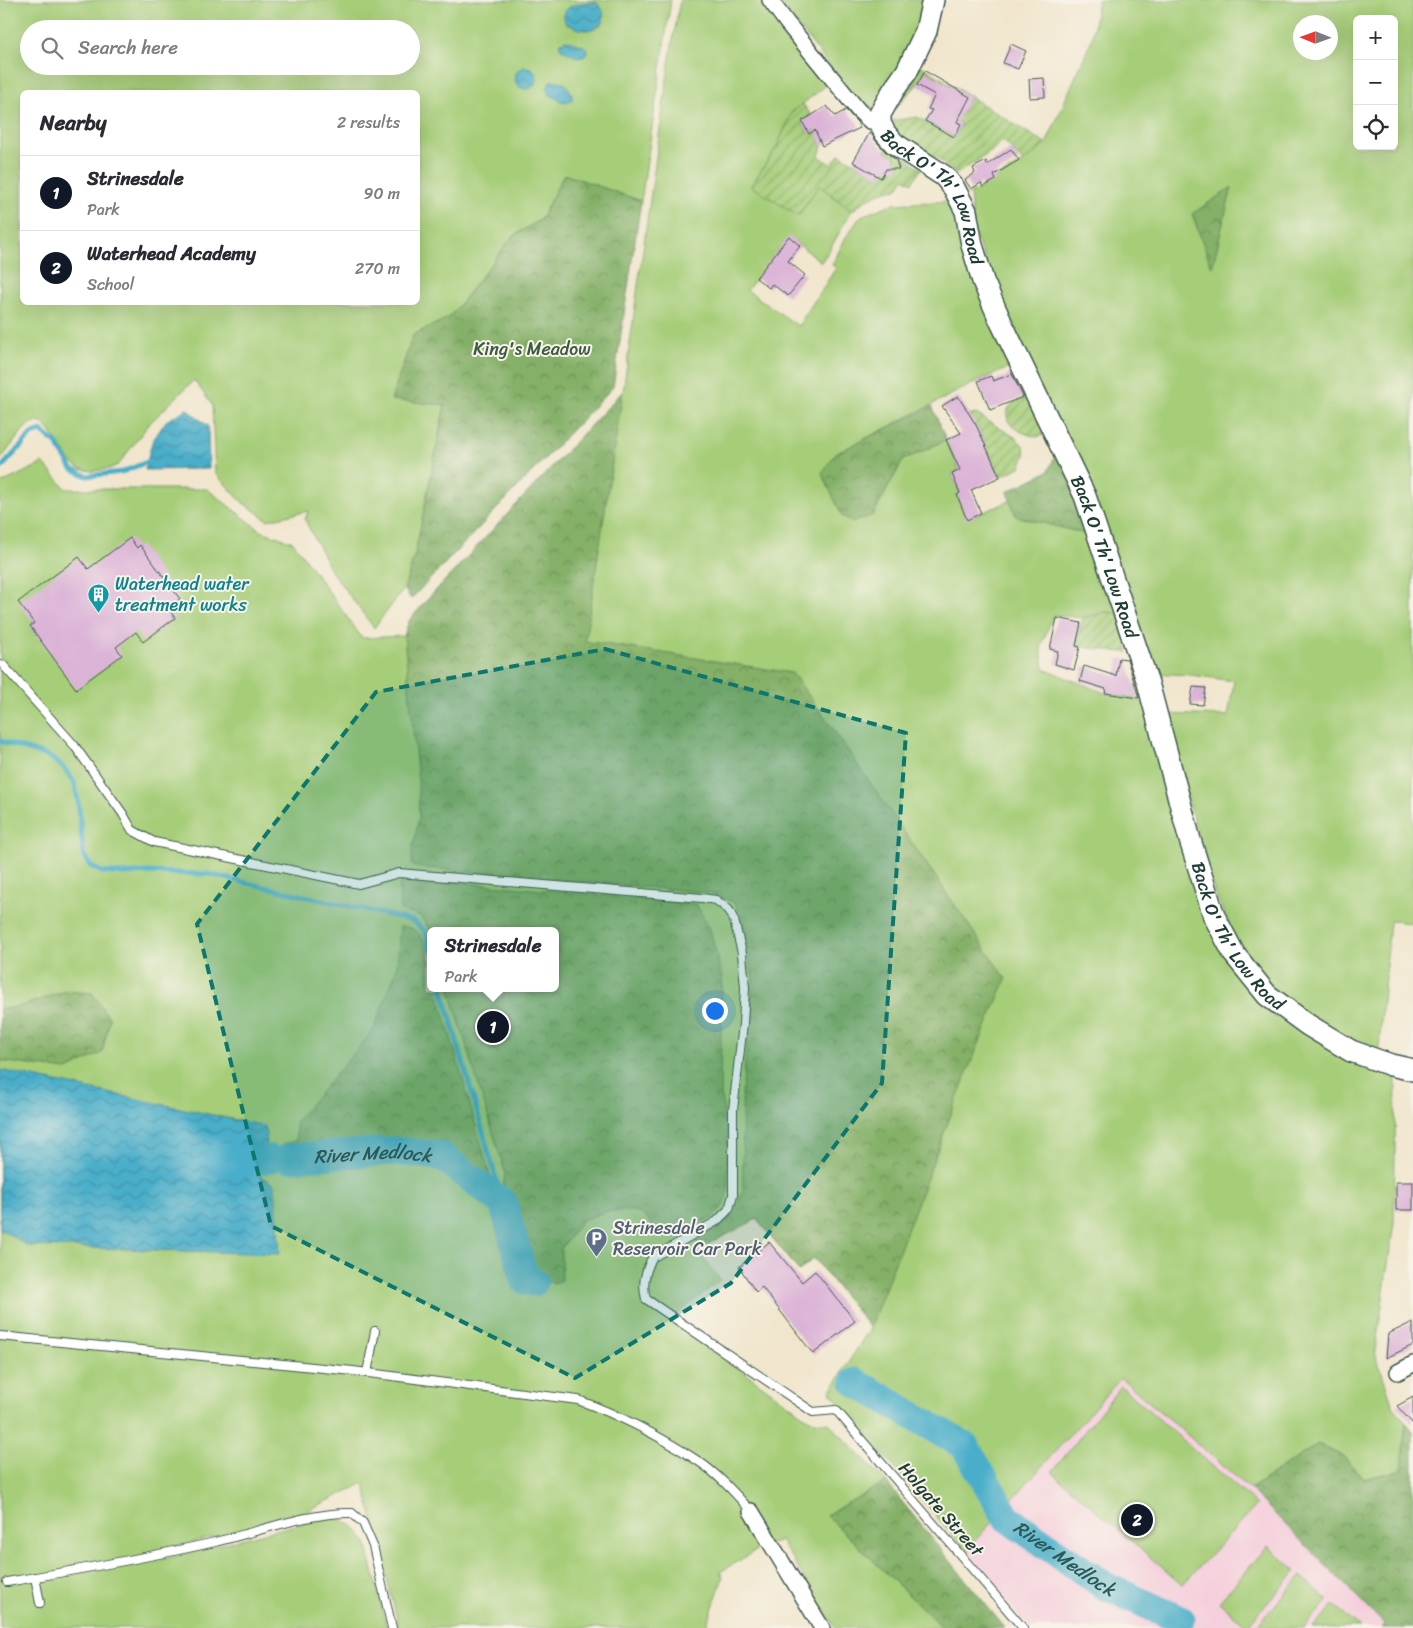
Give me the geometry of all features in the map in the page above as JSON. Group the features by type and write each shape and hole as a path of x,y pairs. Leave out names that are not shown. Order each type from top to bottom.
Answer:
{"street":[{"path":"770,0 858,110 870,121 880,123"},
{"name":"Back O' Th' Low Road","path":"933,0 926,31 907,71 880,114 880,123 885,133 895,144 944,176 954,188 966,211 972,245 983,281 1085,496 1148,683 1190,840 1214,916 1234,954 1267,996 1328,1038 1351,1051 1391,1065 1413,1070"},
{"path":"1398,1372 1413,1364"},
{"path":"751,1511 822,1628"}],"lane":[{"name":"Holgate Street","path":"3,665 74,745 123,814 132,830 154,842 358,884 399,873 702,898 716,900 729,910 734,920 742,953 745,988 743,1024 733,1110 733,1195 728,1209 717,1221 652,1258 646,1269 643,1288 646,1299 813,1412 836,1410 1023,1628"},
{"path":"367,1373 375,1331"},
{"path":"0,1336 367,1373 578,1400 611,1412 696,1459 733,1491 751,1511"},
{"path":"7,1582 162,1555 335,1512 352,1513 363,1523 373,1546 392,1628"},
{"path":"35,1577 40,1603"}],"highlighted area":[{"path":"605,649 906,733 882,1083 731,1283 575,1378 271,1226 197,924 376,692"}],"shaded area":[{"path":"1121,1378 1250,1489 1385,1624 1381,1628 1029,1628 966,1551"}],"green space":[{"path":"0,0 671,0 641,201 564,174 541,219 512,237 450,317 413,335 445,405 415,555 404,589 374,628 331,571 305,520 308,511 268,520 242,502 215,473 212,405 194,380 149,424 118,465 108,469 92,471 80,469 72,463 50,431 42,423 34,422 25,428 0,460"},
{"path":"680,0 767,0 828,84 792,112 777,147 751,186 799,215 819,185 852,211 821,262 789,237 747,290 798,326 836,268 832,265 846,237 861,216 892,204 955,201 961,223 957,235 1016,365 978,381 835,454 873,515 903,460 946,440 959,470 952,474 960,493 957,495 967,519 1010,501 1016,516 1094,536 1119,613 1106,612 1083,618 1053,615 1041,647 1044,669 1105,693 1139,700 1147,707 1227,959 1396,1073 1394,1223 1375,1352 1393,1406 1406,1422 1401,1470 1363,1479 1344,1457 1318,1444 1250,1489 1121,1378 966,1551 830,1392 870,1328 814,1258 799,1271 757,1219 697,1250 720,1280 671,1319 810,1420 829,1423 886,1482 826,1515 943,1628 835,1628 781,1541 760,1548 720,1572 723,1577 706,1628 399,1628 364,1483 297,1516 161,1550 163,1559 327,1517 341,1520 354,1527 366,1542 387,1628 0,1628 0,484 43,463 66,489 207,489 261,531 293,542 362,638 404,636 409,621 425,602 623,392 671,51"},
{"path":"778,0 924,0 914,44 873,110 862,107"},
{"path":"1098,0 1413,0 1413,923 1390,921 1378,1058 1347,1044 1267,984 1236,938 1215,894 1163,714 1228,716 1234,681 1191,675 1151,673 974,232 970,194 1023,162 1046,144 1092,39"},
{"path":"920,65 1046,144 1023,162 1003,140 991,152 956,174 937,158 900,139 890,121 917,117 954,137 961,124 954,120 960,116 970,98 925,71 917,85 894,109"},
{"path":"803,104 811,115 802,122 809,134 818,128 822,136 818,138 822,146 819,156 832,165 839,154 881,178 887,167 894,169 897,164 895,157 885,151 889,145 921,169 912,183 904,178 897,189 873,196 852,211 819,185 798,216 751,186 777,147 792,112"},
{"name":"King's Meadow","path":"564,174 641,201 613,387 411,599 404,589 415,554 445,405 391,400 413,335 450,317 512,237 541,219"},
{"path":"1232,187 1212,268 1192,214"},
{"path":"623,391 585,641 792,673 831,726 1006,979 966,1075 870,1328 814,1258 799,1271 757,1219 697,1250 697,1239 724,1223 735,1211 743,1189 742,1093 753,981 742,915 733,902 710,893 417,867 412,865 412,852 419,817 418,782 404,636 409,621"},
{"path":"1027,397 1046,434 1037,437 1026,434 1012,426 1008,420 1007,413 1009,407"},
{"path":"932,406 946,440 903,460 873,515 854,522 842,516 822,473 835,454"},
{"path":"976,414 1015,437 1024,446 1025,455 1020,467 1000,477 977,426 967,416"},
{"path":"1059,448 1094,536 1016,516 1007,492 1048,471"},
{"path":"1106,612 1119,613 1129,652 1076,646 1083,618"},
{"path":"404,878 414,878 696,904 710,929 722,978 720,1087 727,1129 728,1191 723,1206 712,1218 696,1225 655,1230 647,1218 635,1211 608,1211 582,1220 561,1249 562,1280 555,1283 527,1276 503,1190 505,1172 450,992 559,992 559,927 427,927 421,917 400,910 399,885"},
{"path":"400,926 415,930 424,941 427,955 427,992 438,992 495,1193 445,1152 393,1147 284,1155 283,1144 296,1141 296,1121 373,1031 397,968"},
{"path":"66,991 92,993 110,1019 102,1053 67,1070 0,1061 0,1009 18,1007"},
{"path":"1121,1386 1257,1505 1182,1585 1052,1472"},
{"path":"1406,1422 1413,1431 1413,1628 1381,1628 1384,1624 1250,1489 1318,1444 1344,1457 1363,1479 1401,1470"},
{"path":"886,1482 1005,1628 943,1628 826,1515"},
{"path":"1268,1546 1296,1571 1247,1626 1219,1602"},
{"path":"1301,1576 1328,1600 1304,1628 1255,1628"},
{"path":"1334,1605 1360,1628 1313,1628"}],"water":[{"path":"595,2 603,11 603,23 589,30 566,24 564,17 568,9 577,4"},
{"path":"566,40 584,46 587,49 587,54 577,57 560,48 561,42"},
{"path":"526,67 534,70 537,78 534,86 526,89 518,86 515,78 518,70"},
{"path":"550,81 561,82 566,85 572,94 572,100 569,102 561,101 549,94 547,89"},
{"path":"187,409 208,426 209,469 145,470 152,442 166,421"},
{"path":"0,1070 265,1126 267,1144 258,1154 260,1176 275,1185 280,1254 28,1246 0,1229"}],"building":[{"path":"1011,44 1026,51 1018,69 1003,63"},
{"path":"925,71 970,97 957,122 961,124 954,137 925,121 932,110 928,109 935,95 917,85"},
{"path":"1044,78 1045,97 1030,98 1029,79"},
{"path":"827,106 835,116 846,110 860,128 822,146 815,130 809,134 802,121"},
{"path":"870,132 886,152 896,160 899,169 886,169 881,178 853,162"},
{"path":"1011,149 1019,160 994,175 996,180 983,187 981,183 971,189 965,180 975,173 973,168 986,161 987,165"},
{"path":"789,236 800,246 788,261 805,275 788,296 772,284 769,288 756,278"},
{"path":"1012,374 1023,397 990,410 978,381 991,376 993,381"},
{"path":"958,396 976,425 1000,477 971,490 981,513 967,520 957,495 960,493 952,474 960,470 946,440 961,433 942,406"},
{"name":"Waterhead water treatment works","path":"130,538 137,548 140,545 180,599 168,608 175,618 143,642 136,632 116,647 122,655 76,689 30,626 34,623 18,602 79,557 88,569"},
{"path":"1057,618 1081,623 1076,646 1080,647 1074,670 1055,664 1058,651 1050,649"},
{"path":"1119,658 1127,659 1139,698 1105,693 1106,689 1080,681 1084,666 1116,676"},
{"path":"1193,687 1206,688 1203,705 1190,704"},
{"path":"1396,1182 1413,1182 1413,1210 1396,1210"},
{"path":"769,1242 802,1282 815,1271 855,1321 813,1354 762,1287 756,1292 739,1267"},
{"path":"1413,1322 1413,1345 1386,1358 1388,1334"},
{"path":"1413,1397 1413,1424 1397,1406"}],"waterway":[{"path":"0,469 32,434 41,431 56,443 72,469 87,476 122,472 147,462"},
{"path":"0,741 48,756 63,767 74,782 78,800 83,853 90,866 102,872 124,874 147,872 208,874 414,921 426,933 427,937"},
{"path":"443,992 503,1203"},
{"name":"River Medlock","path":"287,1158 394,1151 441,1156 503,1203 525,1280 534,1282"},
{"name":"River Medlock","path":"219,1157 270,1159"},
{"name":"River Medlock","path":"855,1382 965,1446 1007,1518 1105,1586 1181,1620"}],"place":[{"name":"Waterhead water treatment works","path":"99,613"},
{"name":"Strinesdale","path":"493,1027"},
{"name":"Strinesdale Reservoir Car Park","path":"597,1257"},
{"name":"Waterhead Academy","path":"1137,1520"}]}
